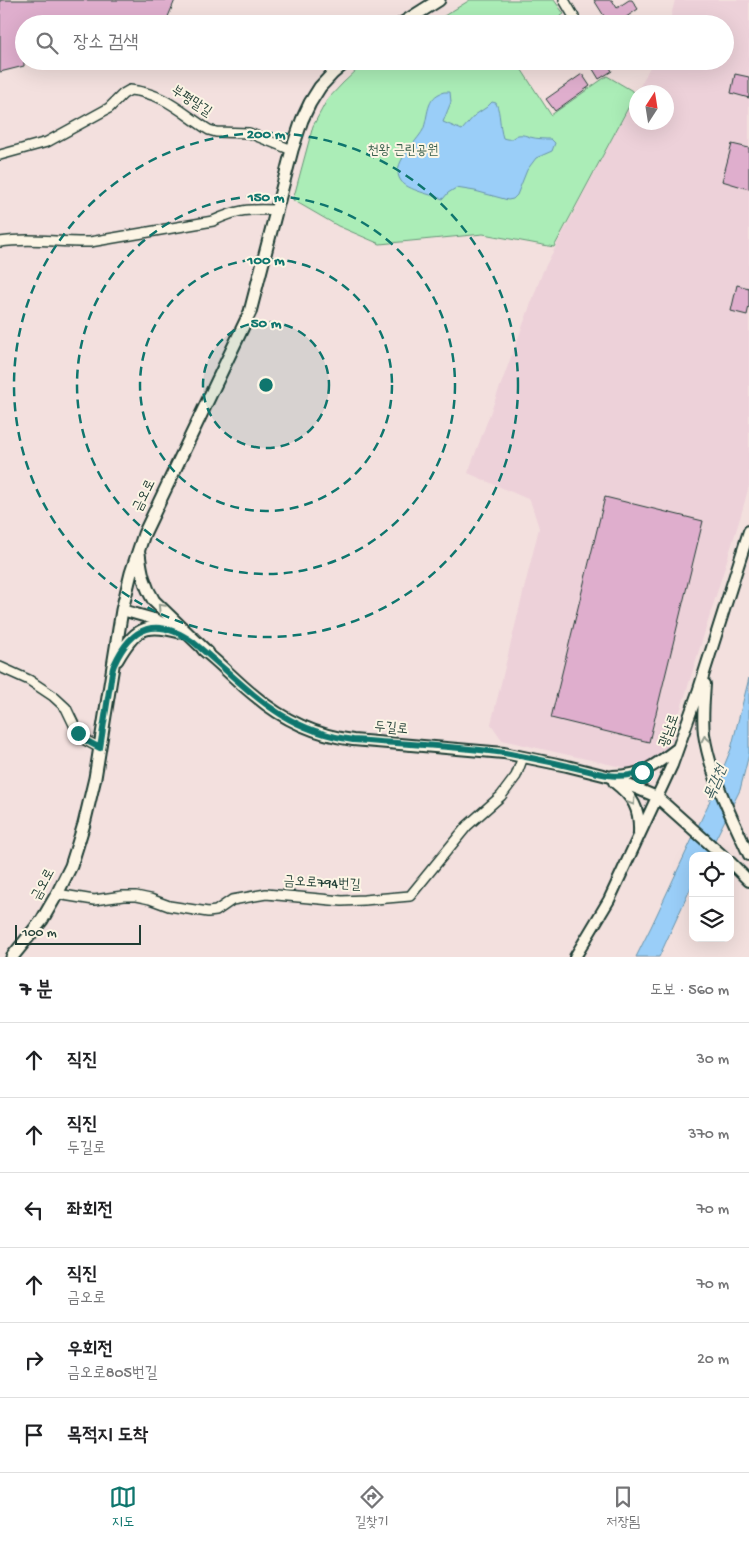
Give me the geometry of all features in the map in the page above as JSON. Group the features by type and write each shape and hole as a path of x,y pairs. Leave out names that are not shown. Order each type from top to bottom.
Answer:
{"main road":[{"path":"415,15 439,0"},
{"name":"금오로","path":"12,957 42,920 71,866 84,824 100,748 122,610 139,549 152,515 250,312 292,150 302,120 320,87 336,70"},
{"path":"139,549 142,572 148,591 154,601 208,654"},
{"path":"113,666 126,645 146,628 164,628 180,632"}],"street":[{"path":"564,0 573,15"},
{"name":"부평말길","path":"0,155 46,142 109,108 123,94 130,90 167,100 209,130 249,133 292,150"},
{"path":"0,242 15,240 90,242 213,221 232,212 250,209 276,210"},
{"name":"광남로","path":"575,957 610,900 678,748 749,531"},
{"name":"두길로","path":"122,610 154,619 180,632 268,707 284,717 318,732 353,740 504,753 607,776 657,797 719,852"},
{"path":"707,663 703,720 706,743 719,785 749,855"},
{"path":"0,667 29,680 54,696 66,708 78,733 85,740 100,748"},
{"path":"607,776 634,775 642,772 652,768 678,748"},
{"name":"금오로794번길","path":"57,894 94,900 136,896 169,906 208,912 216,911 232,900 266,894 342,901 410,896 467,826 501,796 516,776 523,757"},
{"path":"607,776 627,793 632,800 638,814 639,836"},
{"path":"734,866 749,881"}],"shaded area":[{"path":"675,0 749,0 749,486 670,744 662,754 647,766 626,768 502,740 491,724 539,528 530,500 468,473 543,271 629,106 629,130 674,130 674,85 641,85 648,70 734,70 734,15 671,15"}],"green space":[{"path":"470,0 554,0 564,14 562,15 446,15"},
{"name":"천왕 근린공원","path":"357,70 522,70 551,115 607,76 629,89 629,106 554,247 483,234 380,244 338,226 293,200 313,126 327,100"}],"water":[{"path":"444,92 450,92 451,102 443,122 462,130 475,115 492,102 496,103 498,107 503,138 510,139 521,135 551,139 555,143 552,151 536,158 527,170 517,195 513,199 508,200 456,188 443,199 414,190 401,181 398,175 401,161 423,130 434,98"},
{"name":"목감천","path":"749,678 749,754 740,790 709,852 689,852 689,892 659,957 636,957 708,805 731,749"}],"building":[{"path":"0,0 175,0 169,15 15,15 15,68 0,72"},
{"path":"594,0 612,0 617,8 632,0 638,9 629,15 603,15"},
{"path":"594,70 611,70 612,71 599,79"},
{"path":"582,74 590,86 555,111 546,99"},
{"path":"735,74 749,77 749,98 731,93"},
{"path":"732,144 749,148 749,189 722,181"},
{"path":"737,285 749,288 747,315 731,311"},
{"path":"605,497 703,521 649,742 551,718"}],"route":[{"path":"78,733 85,740 100,748 113,666 133,637 146,628 155,627 180,632 208,654 254,696 284,717 334,737 504,753 607,776 634,775 642,772"}]}
